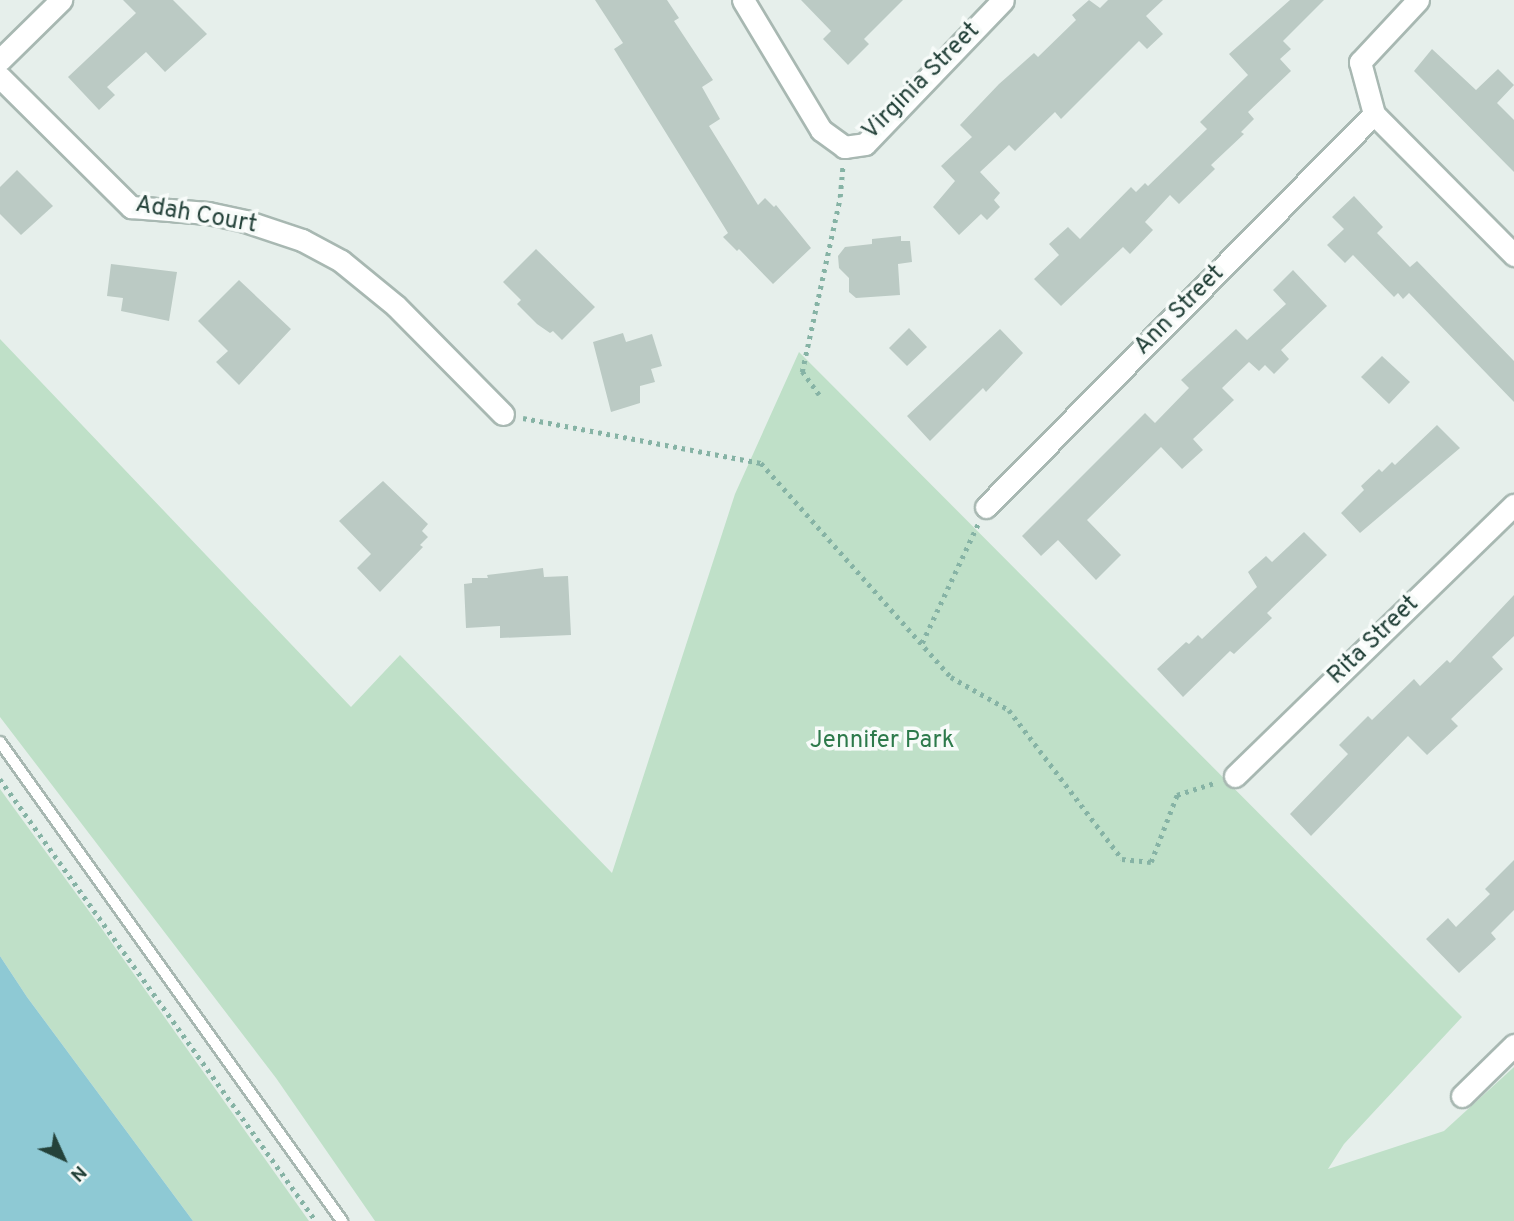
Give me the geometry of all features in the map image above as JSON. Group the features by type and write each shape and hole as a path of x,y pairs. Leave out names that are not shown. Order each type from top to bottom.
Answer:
{"street":[{"path":"4,49 61,0"},
{"name":"Virginia Street","path":"743,0 821,130 844,147 864,144 1003,0"},
{"path":"1418,0 1360,62 1374,114 1514,255"},
{"name":"Adah Court","path":"0,76 131,207 208,213 282,232 322,249 396,306 503,414"},
{"name":"Ann Street","path":"986,507 1374,114"},
{"name":"Rita Street","path":"1235,776 1514,505"},
{"path":"1462,1096 1514,1045"}],"lane":[{"path":"0,742 342,1221"}],"path":[{"path":"819,395 802,372 841,197 844,147"},
{"path":"503,414 761,463 951,677 1009,710 1122,859 1151,862 1177,795 1235,776"},
{"path":"922,643 986,507"},
{"path":"0,779 316,1221"}],"green space":[{"name":"Jennifer Park","path":"0,339 351,707 400,655 612,873 735,494 799,352 1462,1017 1344,1144 1328,1169 1444,1131 1514,1067 1514,1221 375,1221 276,1078 0,717"},
{"path":"0,789 309,1221 193,1221 27,997 0,956"}],"water":[{"path":"0,956 27,997 193,1221 0,1221"}],"building":[{"path":"123,0 173,0 207,34 165,72 146,52 107,87 115,95 99,110 68,77 136,13"},
{"path":"595,0 667,0 679,18 674,21 713,80 702,87 720,119 709,126 758,205 765,198 774,207 776,205 811,248 773,284 739,249 737,251 723,237 728,233 614,49 623,43"},
{"path":"801,0 903,0 864,39 869,44 848,65 823,39 831,31"},
{"path":"1089,0 1100,8 1108,0 1163,0 1146,16 1163,34 1147,49 1139,41 1061,119 1055,112 1015,151 1009,145 980,172 1000,193 994,200 1000,207 987,220 981,214 959,235 933,207 955,181 941,166 972,137 960,125 999,84 1034,53 1038,57 1076,20 1072,15"},
{"path":"1290,0 1324,0 1283,41 1291,49 1280,59 1291,71 1248,112 1254,119 1241,132 1244,134 1211,165 1215,169 1179,204 1170,195 1145,222 1153,230 1130,254 1123,247 1061,306 1034,279 1059,255 1049,244 1068,227 1080,239 1131,187 1136,192 1145,183 1148,186 1207,129 1200,122 1248,75 1229,54"},
{"path":"1432,49 1476,90 1498,69 1514,85 1497,103 1514,120 1514,172 1414,71"},
{"path":"17,170 53,206 21,235 0,214 0,187"},
{"path":"1354,196 1383,227 1377,233 1410,267 1417,261 1514,361 1514,402 1409,293 1403,299 1398,293 1394,297 1353,255 1345,263 1327,245 1344,229 1332,217"},
{"path":"901,236 901,241 910,241 912,262 898,264 900,295 856,298 849,292 849,278 839,268 838,256 845,247 872,244 872,239"},
{"path":"536,249 595,307 562,340 553,331 550,333 537,324 517,304 521,300 503,282"},
{"path":"111,264 177,272 169,321 121,311 123,298 107,296"},
{"path":"1293,270 1327,306 1281,350 1289,359 1274,374 1265,365 1259,371 1249,362 1222,388 1234,400 1193,439 1203,450 1182,469 1161,447 1087,520 1121,555 1096,580 1058,540 1041,556 1022,536 1145,413 1155,423 1189,388 1181,380 1236,329 1247,340 1286,304 1273,290"},
{"path":"239,280 291,329 239,385 216,362 228,351 198,321"},
{"path":"909,328 927,347 907,366 889,348"},
{"path":"1000,329 1023,353 986,392 983,388 930,441 907,416"},
{"path":"623,333 626,342 652,334 662,366 651,369 655,382 640,386 640,403 611,412 593,342"},
{"path":"1382,356 1410,382 1389,404 1361,377"},
{"path":"1437,425 1460,448 1360,533 1341,513 1364,490 1361,486 1379,469 1382,472 1392,462 1395,465"},
{"path":"383,481 428,524 422,531 428,537 420,545 423,547 380,592 357,568 371,554 339,521"},
{"path":"1304,532 1327,555 1267,613 1272,618 1234,654 1230,651 1183,697 1157,669 1186,642 1189,644 1198,635 1202,639 1257,587 1248,572 1266,556 1272,562"},
{"path":"543,568 544,577 568,576 571,635 500,638 500,626 466,628 464,584 472,583 472,578 488,578 487,575"},
{"path":"1514,595 1514,636 1492,657 1503,669 1451,719 1458,726 1427,755 1408,736 1311,836 1290,814 1348,754 1339,745 1368,716 1372,720 1414,679 1420,686 1447,660 1450,663"},
{"path":"1514,860 1514,910 1491,933 1496,939 1459,973 1426,939 1448,918 1456,927 1490,894 1485,889"}]}
